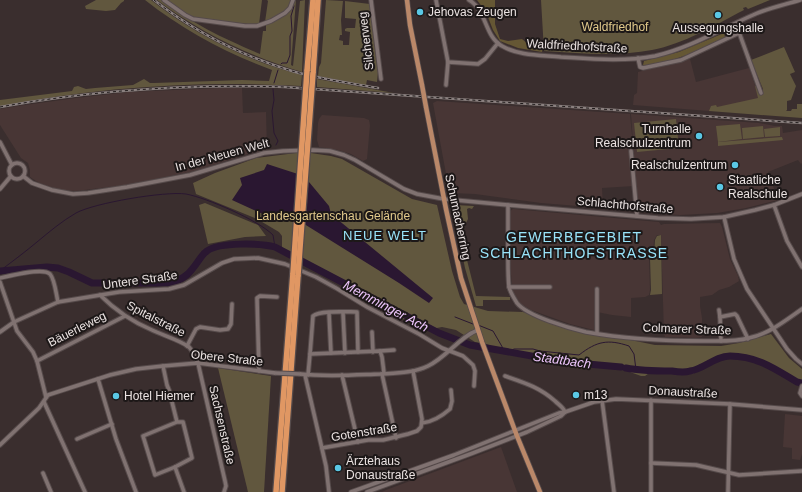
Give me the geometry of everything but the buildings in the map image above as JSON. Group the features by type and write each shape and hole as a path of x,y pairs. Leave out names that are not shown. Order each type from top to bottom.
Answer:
{"highway":[{"path":"282,492 310,72 313,0"},
{"path":"310,72 318,0"},
{"path":"276,492 296,274"}],"main road":[{"name":"Schumacherring","path":"406,0 444,199 461,278 482,342 517,436 540,492"}],"street":[{"path":"164,0 193,19 251,26 262,25 280,16 289,10 294,0"},
{"name":"Silcherweg","path":"371,0 381,79"},
{"path":"436,0 448,62 446,85"},
{"name":"Waldfriedhofstraße","path":"469,0 476,4 491,36 498,43 511,51 528,54 608,60 655,56 683,47 760,12 800,0"},
{"path":"736,24 762,93"},
{"name":"Waldfriedhofstraße","path":"638,58 640,67 643,68 666,64 681,60 739,34"},
{"path":"448,62 478,64 485,59 498,43"},
{"path":"0,142 12,165"},
{"name":"In der Neuen Welt","path":"23,176 32,183 52,190 69,193 88,193 190,175 264,153 313,150 330,151 344,155 404,189 417,194 444,199"},
{"path":"630,151 637,216"},
{"path":"17,163 22,165 24,170 23,176 18,179 11,176 9,171 12,165 17,163"},
{"path":"0,189 11,176"},
{"name":"Schlachthofstraße","path":"444,199 684,219 724,217 774,205 802,194"},
{"path":"508,205 509,287 550,287"},
{"path":"774,205 787,241 802,267"},
{"path":"724,217 732,251 742,280 752,298 792,356 802,364"},
{"name":"Untere Straße","path":"0,332 14,322 58,302 119,292 169,289 184,285 222,263 234,259 258,258 285,264 316,277 367,307 448,351"},
{"path":"0,278 23,273 45,271 49,273 52,278 58,302"},
{"path":"0,282 18,331 37,360 46,397 44,402 0,445"},
{"name":"Colmarer Straße","path":"509,287 517,302 530,313 565,326 597,333 653,339 721,341 748,339 774,328 802,309"},
{"path":"597,289 597,333"},
{"name":"Spitalstraße","path":"100,295 112,307 125,316 149,329 187,346 192,351 198,363"},
{"path":"259,371 257,298 260,296 277,297"},
{"path":"187,346 196,329 200,326 220,330 228,329 231,324 232,304"},
{"path":"719,310 721,341"},
{"path":"329,492 322,448 307,375 313,316 317,314 357,312 358,352"},
{"path":"329,313 331,354"},
{"path":"343,313 345,353"},
{"path":"720,317 735,314 740,320 748,339"},
{"name":"Bäuerleweg","path":"37,360 125,316"},
{"name":"Obere Straße","path":"46,397 48,395 98,379 136,369 198,363 275,373 307,375 342,376 413,371 429,366 478,328"},
{"path":"372,332 373,352"},
{"path":"310,354 394,350"},
{"path":"380,351 382,357 383,374 396,438"},
{"path":"448,351 463,356 473,365 476,371 474,386"},
{"name":"Sachsenstraße","path":"198,363 225,481 226,486 224,492"},
{"path":"163,366 177,422"},
{"path":"413,371 422,423"},
{"path":"342,376 358,442"},
{"path":"505,376 541,390 563,407 565,412"},
{"path":"98,379 116,439 136,492"},
{"path":"802,386 800,393 802,396"},
{"name":"Gotenstraße","path":"322,448 396,438 417,431 421,427 422,423 437,418 450,409 452,390"},
{"path":"602,400 614,492"},
{"name":"Donaustraße","path":"350,492 454,455 559,413 602,400 651,400 730,404 802,410"},
{"path":"650,492 651,400"},
{"path":"44,402 85,492"},
{"path":"728,492 730,404"},
{"name":"Donaustraße","path":"367,492 430,470 517,436 561,416 565,412"},
{"path":"177,422 183,422 192,458 155,475 143,436 177,422"},
{"path":"77,439 112,424"},
{"path":"651,463 696,465 728,473 748,475 802,472"},
{"path":"175,467 184,492"},
{"path":"43,473 51,492"}],"shaded area":[{"path":"477,0 495,0 495,24 500,39 508,41 522,39 528,44 540,45 543,47 542,52 518,48 500,41 493,30 486,12"},
{"path":"724,33 725,37 697,51 673,60 651,65 643,65 644,61 679,52"},
{"path":"690,59 696,82 749,68 760,99 739,107 709,111 633,105 634,95 637,93 638,72"},
{"path":"242,88 243,113 266,112 267,150 251,153 195,171 126,185 76,191 59,190 39,183 30,177 28,163 21,158 0,125 0,109 128,92"},
{"path":"437,101 630,114 634,156 631,114 782,126 783,133 802,130 802,163 801,164 798,160 768,172 778,200 717,213 680,215 637,212 634,186 602,188 603,208 541,203 475,194 452,193 449,190 433,103"},
{"path":"322,115 364,118 369,120 370,125 367,159 363,161 351,154 319,147 317,140 318,123"},
{"path":"267,164 304,176 329,206 331,214 433,298 429,303 301,222 286,218 276,220 232,200 242,185 240,178 264,170"},
{"path":"513,209 659,222 661,225 720,223 730,259 739,281 729,287 719,290 712,295 700,297 702,337 665,337 661,235 657,235 654,240 653,257 649,258 649,295 645,297 631,298 631,317 597,312 595,313 594,330 570,324 531,310 521,304 513,292 511,275 510,211"},
{"path":"785,414 802,416 802,454 800,460 792,459 792,448 783,447"},
{"path":"501,447 517,492 382,492 386,490"}],"green space":[{"path":"96,0 124,1 115,10 106,11 86,9 85,6"},
{"path":"145,0 151,0 186,25 223,45 262,62 302,75 301,86 226,84 150,87 75,94 0,106 0,100 72,91 74,87 78,86 86,89 133,85 144,79 150,83 242,80 269,81 272,70 238,56 206,40 174,21"},
{"path":"157,0 162,0 186,17 209,30 260,54 263,31 266,31 266,24 291,9 296,0 291,65 293,66 300,1 305,0 302,72 244,51 208,33"},
{"path":"166,0 262,0 259,24 194,18"},
{"path":"267,0 292,0 286,11 265,22"},
{"path":"326,0 343,1 341,20 342,35 340,35 339,40 343,41 343,45 349,45 350,32 345,31 345,29 355,28 356,19 345,18 345,1 370,4 378,72 377,82 367,80 366,85 318,76 321,63"},
{"name":"Waldfriedhof","path":"541,0 770,0 748,9 746,7 743,8 744,10 688,39 652,50 612,54 544,51"},
{"path":"784,47 795,72 790,74 796,86 791,100 787,101 786,111 797,109 797,104 802,104 802,118 709,111 711,106 716,105 717,107 758,98 755,86 758,87 761,95 763,95 763,89 751,60"},
{"path":"317,79 394,93 317,87"},
{"path":"676,119 679,148 637,152 634,123"},
{"path":"740,124 742,139 718,142 716,126"},
{"path":"763,126 764,137 743,139 742,128"},
{"path":"780,127 780,136 765,137 764,129"},
{"path":"782,137 783,140 718,146 718,142"},
{"name":"Landesgartenschau Gelände","path":"304,152 342,159 412,199 437,205 452,271 460,297 464,304 488,311 523,312 547,321 655,345 721,346 739,343 771,334 789,358 802,369 802,381 793,378 765,361 739,355 723,356 692,374 652,371 645,376 641,376 619,368 601,367 580,369 495,351 489,345 475,342 456,330 442,327 426,330 389,312 323,271 282,254 282,236 279,232 257,219 196,194 193,183 215,173 256,158"},
{"path":"205,203 258,225 266,236 245,237 208,244 199,205"},
{"path":"455,205 474,206 472,209 467,209 468,219 464,227 464,239 467,260 476,296 510,297 510,300 483,300 483,306 476,306 465,268 453,209"},
{"path":"661,235 662,294 650,295 650,258 654,257 655,240 657,236"},
{"path":"218,368 271,376 264,492 248,492"}],"waterway":[{"path":"281,64 287,63 290,55 290,36 292,31 291,16 294,6"},
{"path":"274,83 278,70"},
{"path":"273,89 274,100 272,111 274,133 278,141 276,145"},
{"name":"Memminger Ach","path":"1,270 76,213 98,205 162,194 186,194 195,196 232,210 266,229 273,235 275,247"},
{"name":"Memminger Ach","path":"0,271 47,267 58,268 92,283 171,283 187,274 204,254 213,248 240,244 269,246 275,247 439,333 470,345 565,362 621,367"},
{"path":"455,317 473,324"},
{"path":"478,325 493,331 504,350"},
{"path":"510,351 514,349 533,349 579,355 597,344 615,342 629,346 634,354 636,370"},
{"name":"Stadtbach","path":"626,368 686,372 700,368 719,358 730,356 749,358 765,364 797,382 802,383"}],"railway":[{"path":"154,0 202,33 255,58 303,74 378,88"},
{"path":"0,107 106,92 213,86 249,86 285,87 802,123"}],"place":[{"name":"Jehovas Zeugen","path":"420,12"},
{"name":"Aussegungshalle","path":"718,15"},
{"name":"Turnhalle Realschulzentrum","path":"699,136"},
{"name":"Realschulzentrum","path":"735,165"},
{"name":"Staatliche Realschule","path":"720,187"},
{"name":"m13","path":"576,395"},
{"name":"Hotel Hiemer","path":"116,396"},
{"name":"Ärztehaus Donaustraße","path":"338,468"}],"district":[{"name":"NEUE WELT","path":"385,235"},
{"name":"GEWERBEGEBIET SCHLACHTHOFSTRASSE","path":"574,246"}]}
